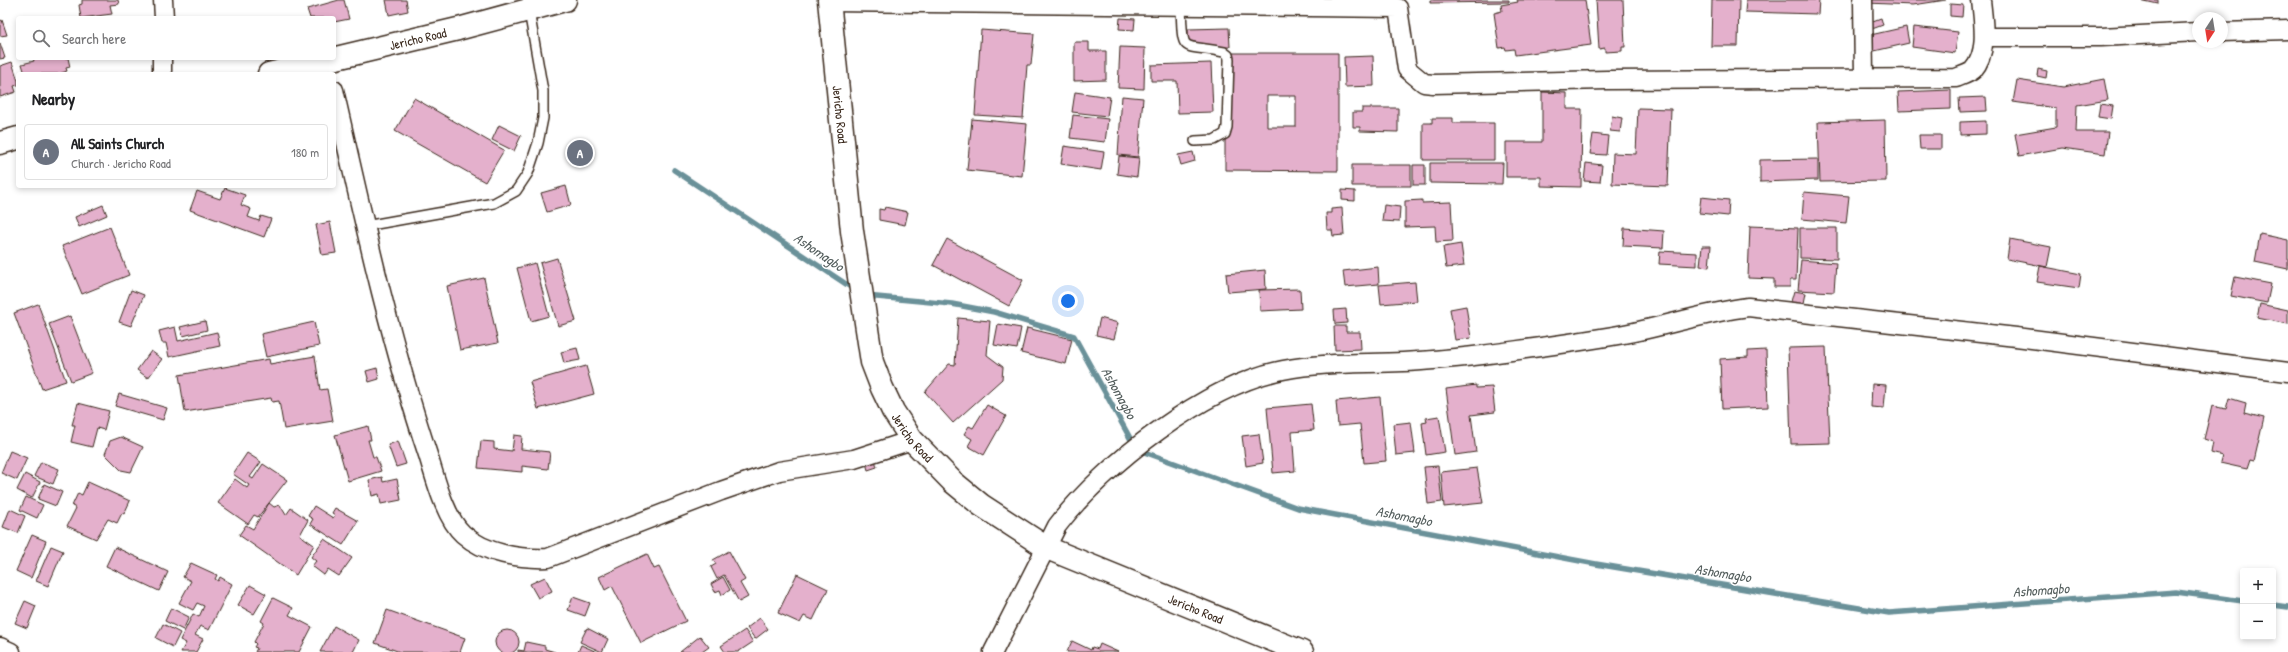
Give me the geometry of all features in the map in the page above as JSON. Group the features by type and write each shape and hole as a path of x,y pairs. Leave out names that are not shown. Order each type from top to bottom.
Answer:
{"street":[{"path":"163,0 164,16"},
{"name":"Jericho Road","path":"286,72 329,67 565,0"},
{"path":"1863,0 1864,78"},
{"path":"829,1 1181,6 1400,4 1407,69 1424,83 1956,78 1973,70 1980,56 1984,37 1981,0"},
{"name":"Jericho Road","path":"829,1 852,231 872,362 890,405 912,440 953,482 981,505 1047,548 1302,652"},
{"path":"2228,32 2288,30"},
{"path":"1984,37 2101,37 2192,32"},
{"path":"162,60 162,72"},
{"path":"336,99 385,315 411,404 439,487 453,522 463,534 480,546 500,554 522,558 548,558 721,491 780,471 854,459 912,440"},
{"path":"0,142 16,138"},
{"path":"993,652 1031,574 1047,548 1057,526 1069,511 1105,475 1173,420 1215,395 1247,380 1282,370 1345,362 1405,362 1482,355 1615,336 1718,310 1748,307 1774,308 2016,337 2288,372"},
{"path":"0,647 11,652"}],"lane":[{"path":"1181,6 1182,38 1185,44 1195,50 1224,52 1228,55 1229,60 1227,127 1225,134 1214,140 1195,141"},
{"path":"365,226 494,203 516,191 528,173 538,143 543,118 543,91 529,11"}],"building":[{"path":"82,0 118,0 119,4 110,5 112,14 81,16 79,5 82,4"},
{"path":"344,0 349,19 336,22 336,16 309,16 307,9"},
{"path":"386,0 406,0 408,11 389,15"},
{"path":"1430,0 1509,0 1509,2 1430,3"},
{"path":"1517,0 1585,0 1591,45 1515,55 1514,49 1506,50 1505,47 1499,48 1494,13 1502,11 1501,5 1518,2"},
{"path":"1596,0 1623,0 1625,47 1622,47 1622,51 1605,52 1605,48 1599,49"},
{"path":"1712,0 1739,0 1738,46 1711,46"},
{"path":"1746,0 1819,0 1818,14 1745,12"},
{"path":"1867,0 1946,0 1913,5 1867,3"},
{"path":"2140,0 2158,0 2158,4"},
{"path":"1950,4 1963,5 1962,17 1950,16"},
{"path":"1120,18 1135,19 1134,30 1119,29"},
{"path":"1881,18 1883,25 1872,29 1870,22"},
{"path":"2,20 7,35 0,36 0,21"},
{"path":"1906,27 1909,43 1870,52 1866,36"},
{"path":"1914,27 1958,32 1955,53 1912,47"},
{"path":"1229,28 1230,47 1188,48 1188,29"},
{"path":"981,30 1034,34 1031,65 1027,65 1023,118 975,115"},
{"path":"1074,42 1089,42 1089,51 1106,51 1106,80 1074,81"},
{"path":"0,43 5,58 0,59"},
{"path":"1120,47 1145,48 1144,89 1118,88"},
{"path":"1225,53 1338,53 1338,171 1225,170","holes":["1267,96 1296,96 1296,127 1267,127"]},
{"path":"1373,56 1374,86 1345,87 1344,57"},
{"path":"68,60 70,67 66,68 67,71 64,72 24,72 22,64 34,61"},
{"path":"12,62 16,75 16,86 14,86 16,92 0,97 0,66"},
{"path":"1211,63 1213,112 1178,113 1177,81 1151,81 1151,65"},
{"path":"2038,69 2047,71 2046,78 2037,76"},
{"path":"2104,79 2108,100 2077,105 2076,132 2108,132 2105,154 2062,148 2019,156 2015,134 2056,127 2056,108 2013,102 2017,80 2063,87"},
{"path":"1951,90 1951,109 1899,111 1898,92"},
{"path":"1075,92 1110,97 1107,116 1072,112"},
{"path":"1542,92 1567,93 1567,109 1582,109 1581,187 1541,186 1541,177 1506,177 1506,142 1542,142"},
{"path":"1122,96 1143,98 1138,157 1118,155"},
{"path":"1986,97 1987,111 1960,112 1959,98"},
{"path":"414,98 504,150 485,182 395,131"},
{"path":"2100,104 2113,106 2111,119 2098,117"},
{"path":"1362,108 1398,108 1398,132 1360,131 1360,127 1353,127 1353,112 1362,112"},
{"path":"1638,108 1671,109 1668,186 1612,184 1613,153 1636,154"},
{"path":"1073,115 1108,119 1105,142 1070,138"},
{"path":"1612,116 1622,118 1620,132 1610,131"},
{"path":"1432,118 1453,118 1453,123 1494,123 1494,160 1423,160 1423,123 1432,123"},
{"path":"972,119 1027,124 1022,176 967,170"},
{"path":"1885,120 1886,181 1820,182 1818,122"},
{"path":"1986,121 1986,134 1960,135 1960,122"},
{"path":"499,125 521,136 514,151 492,140"},
{"path":"1593,134 1608,136 1606,155 1590,154"},
{"path":"1919,135 1941,135 1941,149 1920,149"},
{"path":"1064,146 1104,152 1101,170 1061,164"},
{"path":"1193,152 1195,161 1181,165 1178,155"},
{"path":"1119,156 1139,158 1137,177 1117,174"},
{"path":"1818,159 1818,180 1760,182 1760,160"},
{"path":"1430,163 1503,163 1502,184 1430,183"},
{"path":"1586,163 1602,165 1600,182 1584,181"},
{"path":"1352,165 1411,165 1411,186 1352,186"},
{"path":"1413,165 1425,165 1425,185 1413,185"},
{"path":"566,186 571,205 547,212 541,193"},
{"path":"225,188 245,195 241,205 251,209 248,217 259,221 261,216 271,219 264,237 190,210 197,191 220,199"},
{"path":"1342,190 1355,191 1355,201 1342,200"},
{"path":"1804,192 1849,196 1846,223 1802,219"},
{"path":"1701,197 1729,200 1728,216 1699,213"},
{"path":"1422,200 1422,203 1451,202 1453,241 1436,242 1435,226 1405,227 1405,201"},
{"path":"103,205 107,215 79,227 75,217"},
{"path":"1384,205 1400,207 1399,222 1382,221"},
{"path":"885,207 908,212 905,225 879,220 879,209 884,210"},
{"path":"1342,208 1344,235 1333,236 1332,230 1327,230 1326,213 1331,213 1331,209"},
{"path":"330,222 336,253 322,255 316,225"},
{"path":"1750,226 1798,228 1796,280 1790,280 1790,287 1774,287 1774,279 1748,278"},
{"path":"110,227 129,275 82,294 62,246"},
{"path":"1624,228 1664,231 1663,248 1623,246"},
{"path":"1800,228 1837,228 1837,259 1800,258"},
{"path":"2260,234 2288,240 2288,269 2255,262"},
{"path":"947,239 1023,280 1009,306 933,265"},
{"path":"2010,239 2051,247 2047,267 2007,259"},
{"path":"1461,244 1464,266 1446,268 1443,247"},
{"path":"1702,246 1711,246 1709,267 1700,266"},
{"path":"1660,251 1697,253 1697,266 1659,264"},
{"path":"557,258 576,321 558,326 540,263"},
{"path":"1801,260 1836,263 1834,292 1798,290"},
{"path":"535,263 549,316 531,321 517,268"},
{"path":"2040,266 2081,274 2079,288 2037,282"},
{"path":"1378,267 1379,284 1345,287 1343,271"},
{"path":"1265,270 1266,289 1228,292 1226,274"},
{"path":"2235,277 2271,284 2267,303 2231,296"},
{"path":"484,278 498,343 460,350 447,286"},
{"path":"1415,282 1417,301 1381,304 1379,285"},
{"path":"1300,289 1301,309 1260,311 1259,290"},
{"path":"131,290 144,295 131,326 119,322"},
{"path":"1794,291 1806,293 1803,308 1790,305"},
{"path":"38,304 66,381 42,389 14,313"},
{"path":"2260,304 2288,310 2288,324 2257,318"},
{"path":"1466,306 1471,338 1455,340 1450,309"},
{"path":"1346,309 1347,323 1335,324 1334,310"},
{"path":"70,316 92,373 71,381 49,324"},
{"path":"958,318 990,321 987,355 1003,367 1002,379 953,423 925,392 949,364 955,365"},
{"path":"1100,318 1118,323 1114,339 1096,335"},
{"path":"205,321 207,330 183,336 180,327"},
{"path":"314,322 319,346 266,357 261,334"},
{"path":"998,324 1021,328 1017,349 994,345"},
{"path":"1334,326 1346,326 1346,332 1360,332 1361,349 1335,350"},
{"path":"175,327 178,341 217,332 220,346 169,357 166,343 162,343 159,331"},
{"path":"1027,328 1072,339 1066,364 1021,353"},
{"path":"1826,347 1830,443 1791,444 1788,348"},
{"path":"577,348 580,360 564,363 561,352"},
{"path":"1766,350 1768,407 1722,409 1720,359 1748,357 1748,351"},
{"path":"151,351 162,359 148,378 137,370"},
{"path":"315,356 320,390 327,389 333,421 284,429 279,401 272,402 271,398 185,412 179,375 269,359 270,364"},
{"path":"586,366 594,394 538,409 530,382"},
{"path":"377,368 379,379 369,382 366,371"},
{"path":"1872,384 1886,385 1884,408 1871,407"},
{"path":"1476,385 1476,388 1492,387 1495,412 1471,415 1476,452 1455,455 1446,389"},
{"path":"119,394 167,408 163,420 115,406"},
{"path":"1380,397 1386,461 1364,463 1360,424 1338,426 1336,401"},
{"path":"2229,398 2246,403 2244,413 2264,418 2254,461 2250,460 2247,469 2220,463 2222,456 2211,453 2213,442 2204,439 2212,406 2226,409"},
{"path":"78,403 109,411 104,430 97,428 92,447 71,442 75,425 72,425"},
{"path":"1311,404 1314,430 1292,432 1295,471 1273,473 1267,408"},
{"path":"987,405 1006,416 984,455 968,446 972,439 964,434 969,426 973,428"},
{"path":"1439,416 1445,452 1426,455 1422,423 1427,422 1426,418"},
{"path":"1411,422 1415,453 1396,455 1393,424"},
{"path":"368,426 371,440 368,440 373,457 376,457 381,471 348,481 335,435"},
{"path":"1259,434 1263,463 1246,466 1242,436"},
{"path":"514,435 522,436 521,449 550,452 548,469 522,466 522,472 478,468 481,441 494,442 494,449 512,451"},
{"path":"121,437 143,447 131,472 121,470 105,454 110,441"},
{"path":"398,441 406,464 396,467 388,445"},
{"path":"10,451 27,458 17,480 1,473"},
{"path":"247,453 261,462 250,477 253,479 263,464 287,480 258,517 254,515 248,524 218,503 235,479 247,488 249,485 233,474"},
{"path":"875,460 877,467 868,470 866,463"},
{"path":"41,462 59,469 53,484 34,476"},
{"path":"1438,466 1442,502 1428,504 1424,467"},
{"path":"1477,468 1483,503 1444,507 1441,472"},
{"path":"25,474 40,482 32,498 17,490"},
{"path":"382,477 383,482 397,479 401,500 381,504 379,494 372,496 369,480"},
{"path":"88,482 130,501 124,514 122,513 117,523 108,519 96,539 67,526 76,508 72,506 78,493 82,495"},
{"path":"44,484 62,492 56,506 38,499"},
{"path":"26,497 43,505 37,518 20,510"},
{"path":"269,503 274,507 280,505 286,515 291,508 308,520 300,535 314,545 296,575 239,535 246,525 253,529"},
{"path":"314,506 333,518 335,515 332,513 335,508 358,521 343,545 310,524 313,519 308,516"},
{"path":"10,509 25,516 18,533 3,527"},
{"path":"32,535 46,541 31,578 16,571"},
{"path":"324,539 352,558 339,576 328,569 324,575 312,566 316,561 311,557"},
{"path":"51,546 63,551 48,586 36,581"},
{"path":"115,547 168,572 159,591 106,566"},
{"path":"729,551 745,580 740,583 748,597 739,602 724,575 717,579 711,567 716,564 713,560"},
{"path":"647,554 654,569 659,567 686,621 641,643 612,586 605,590 599,577"},
{"path":"191,563 217,575 215,579 218,581 220,577 232,584 209,630 200,626 195,635 203,639 196,652 181,652 186,643 180,640 193,614 199,617 204,606 197,603 193,610 179,603 191,581 183,577"},
{"path":"797,574 828,589 813,620 804,616 800,623 778,613"},
{"path":"545,577 552,591 538,598 530,584"},
{"path":"723,577 730,590 722,595 720,590 715,592 711,584"},
{"path":"250,585 266,594 254,614 238,605"},
{"path":"573,597 590,603 585,616 568,610"},
{"path":"273,598 293,608 289,615 312,627 299,652 255,652 257,648 254,647 256,644 254,642 264,623 261,621"},
{"path":"25,601 36,606 27,628 15,623"},
{"path":"171,608 189,617 183,630 165,621"},
{"path":"387,610 465,638 460,652 400,652 375,643"},
{"path":"760,618 768,629 755,639 747,628"},
{"path":"163,624 180,633 173,647 156,638"},
{"path":"334,626 359,640 353,652 320,652"},
{"path":"587,628 608,639 602,652 580,642"},
{"path":"507,630 512,631 516,633 519,642 516,651 512,653 502,653 498,651 495,642 498,633"},
{"path":"745,630 753,642 738,652 725,652 721,646"},
{"path":"700,636 709,647 702,652 680,652"},
{"path":"1072,641 1091,650 1092,647 1098,649 1100,644 1118,652 1067,652"},
{"path":"526,642 545,646 545,649 555,652 518,652 518,650 524,651"},
{"path":"581,645 597,652 578,652"}],"waterway":[{"name":"Ashomagbo","path":"674,170 855,290"},
{"name":"Ashomagbo","path":"866,296 952,304 994,312 1074,336 1136,449 1298,508 1596,564 1889,613 2176,592 2240,601"},
{"name":"Ashomagbo","path":"2276,605 2288,607"}],"place":[{"name":"All Saints Church","path":"580,153"}]}
